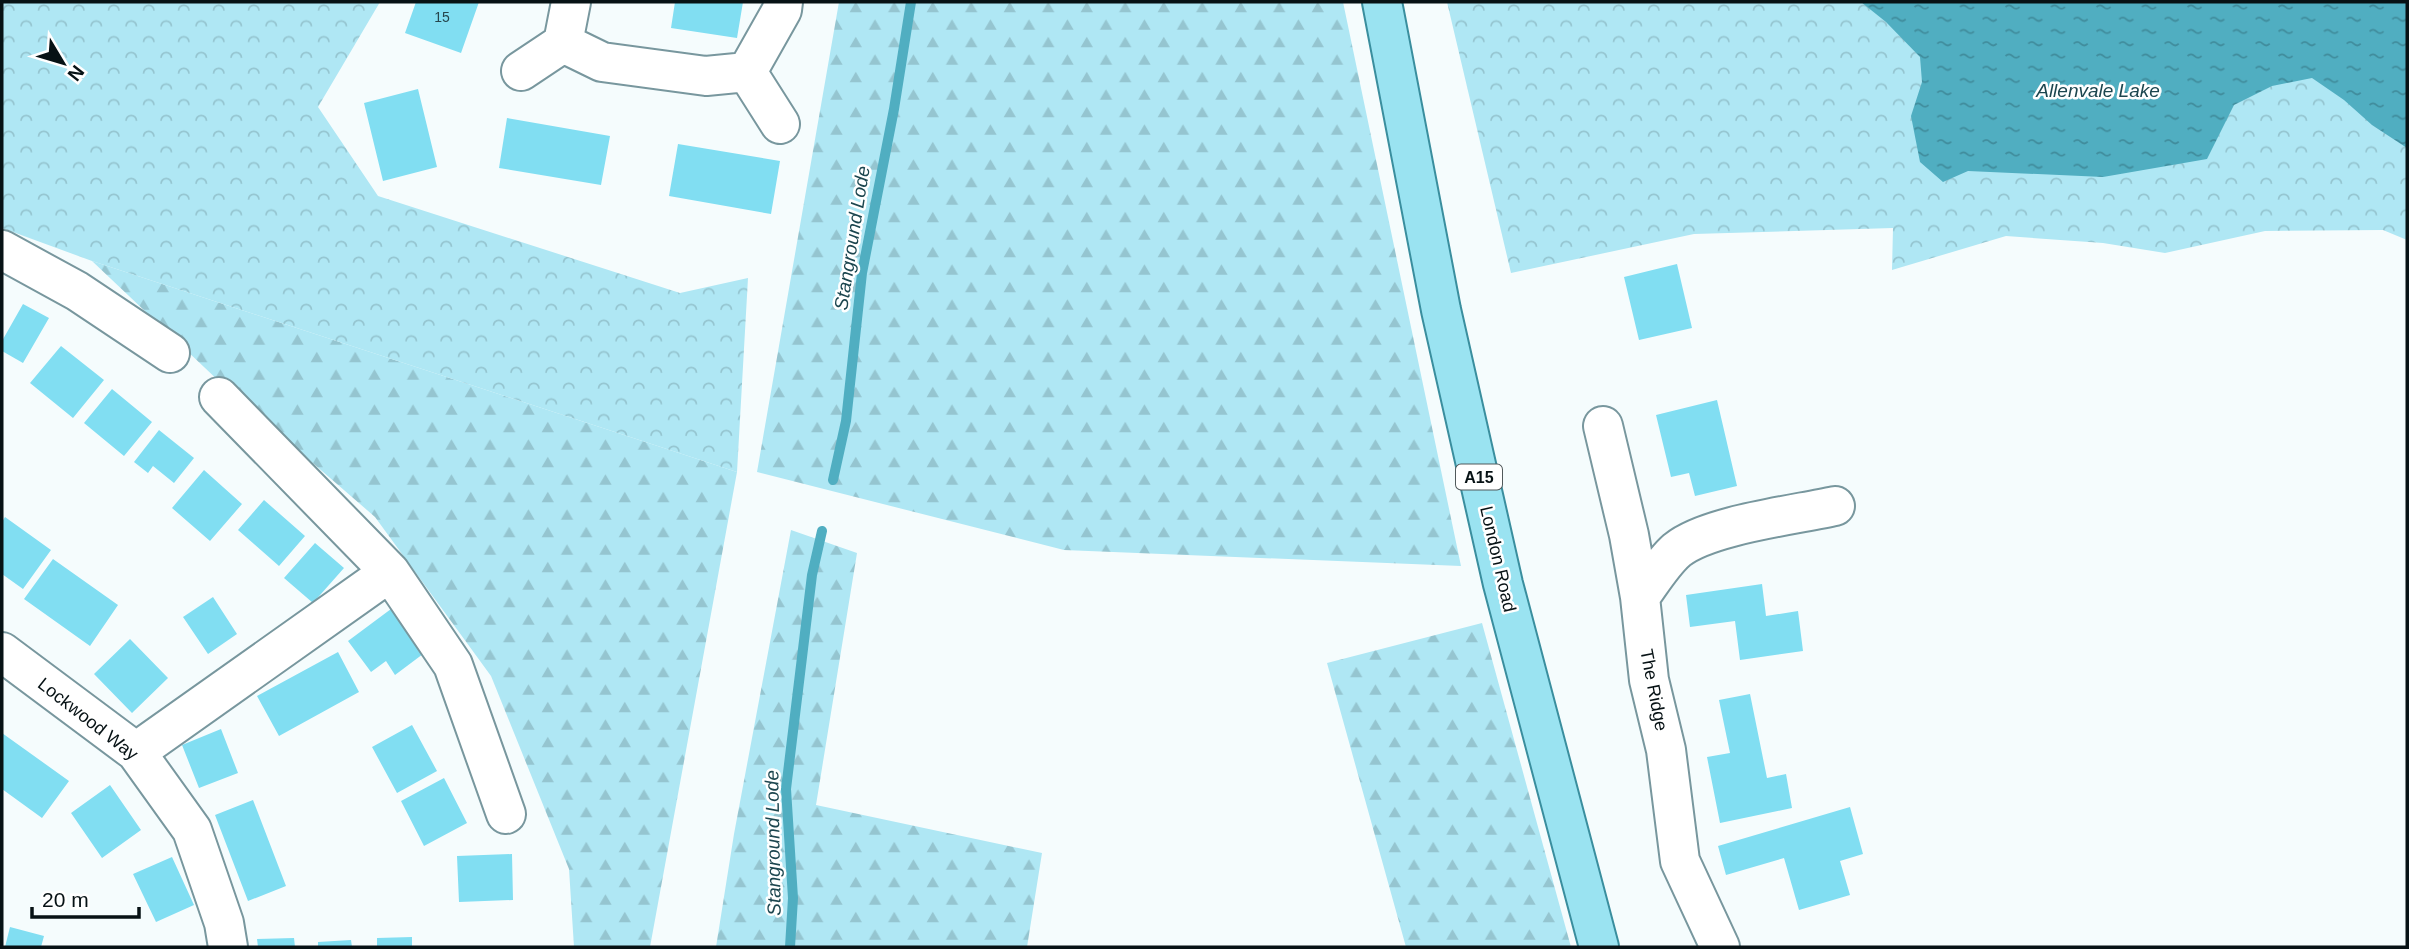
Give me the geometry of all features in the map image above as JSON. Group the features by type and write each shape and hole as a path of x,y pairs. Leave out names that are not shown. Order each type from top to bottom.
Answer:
{"main road":[{"name":"London Road","path":"1382,2 1441,310 1503,584 1599,947"}],"street":[{"path":"521,71 563,43 571,2"},
{"path":"747,72 782,10 783,2"},
{"path":"563,43 602,62 706,76 747,72"},
{"path":"747,72 780,124"},
{"path":"6,265 77,290 170,353"},
{"path":"219,397 390,572 453,664 506,814"},
{"name":"The Ridge","path":"1603,426 1629,535 1640,597 1649,680 1666,750 1680,861 1720,947"},
{"path":"1640,597 1676,552 1699,538 1719,530 1835,506"},
{"path":"136,752 390,572"},
{"name":"Lockwood Way","path":"2,652 136,752 192,830 224,923 228,947"}],"green space":[{"path":"2,2 380,2 318,107 378,196 680,293 748,278 737,472 92,261 2,228"},
{"path":"839,2 1343,2 1461,566 1064,550 757,472"},
{"path":"1447,2 2407,2 2407,240 2383,230 2265,231 2165,253 2103,243 2006,236 1892,270 1893,228 1694,234 1511,273"},
{"path":"92,261 737,472 650,947 574,947 569,869 491,676 375,517 223,385"},
{"path":"791,530 857,553 816,805 1042,853 1027,947 716,947 734,834"},
{"path":"1482,623 1571,947 1406,947 1327,663"}],"water":[{"name":"Allenvale Lake","path":"1861,2 2407,2 2407,148 2372,125 2344,100 2312,78 2272,86 2234,105 2207,159 2103,177 1968,171 1943,182 1920,162 1911,116 1922,82 1920,57 1886,22"}],"building":[{"path":"416,2 479,2 461,53 405,33"},
{"path":"675,2 743,2 737,38 671,28"},
{"path":"418,89 437,167 383,181 364,103"},
{"path":"507,118 610,136 601,185 499,168"},
{"path":"678,144 780,161 771,214 669,196"},
{"path":"1677,264 1692,328 1639,340 1624,277"},
{"path":"23,304 49,318 23,363 2,351 2,341"},
{"path":"61,346 104,380 73,418 30,383"},
{"path":"112,389 152,422 124,456 84,423"},
{"path":"1717,400 1737,486 1695,496 1689,473 1671,477 1656,415"},
{"path":"159,430 194,458 174,483 153,466 148,473 134,462"},
{"path":"204,470 242,504 210,541 172,508"},
{"path":"264,500 305,536 279,566 238,530"},
{"path":"5,517 51,550 23,589 2,574 2,522"},
{"path":"315,543 344,568 313,603 284,578"},
{"path":"53,559 118,605 90,646 24,599"},
{"path":"1762,584 1766,616 1798,611 1803,651 1740,660 1735,621 1690,627 1686,595"},
{"path":"213,597 237,634 208,654 183,617"},
{"path":"391,609 423,654 395,675 386,661 371,672 348,641"},
{"path":"130,639 168,678 132,713 94,674"},
{"path":"338,652 359,692 279,736 257,696"},
{"path":"1750,694 1767,778 1786,774 1792,808 1720,823 1707,757 1730,753 1719,700"},
{"path":"412,725 437,771 397,793 372,747"},
{"path":"221,729 238,773 199,788 182,745"},
{"path":"2,733 69,781 42,818 2,789"},
{"path":"444,778 467,823 424,846 401,801"},
{"path":"110,785 141,830 102,858 71,813"},
{"path":"253,800 286,886 248,901 215,815"},
{"path":"1850,807 1863,854 1840,861 1850,895 1799,910 1784,858 1726,875 1718,846"},
{"path":"512,854 513,900 459,902 457,856"},
{"path":"172,857 194,905 156,922 133,874"},
{"path":"10,927 44,936 41,947 5,947"},
{"path":"412,937 412,947 377,947 377,938"},
{"path":"294,938 295,947 258,947 257,939"},
{"path":"351,940 352,947 318,947 318,942"}],"waterway":[{"name":"Stanground Lode","path":"833,480 846,421 862,273 894,109 911,2"},
{"name":"Stanground Lode","path":"790,947 793,898 786,789 812,575 822,531"}]}
